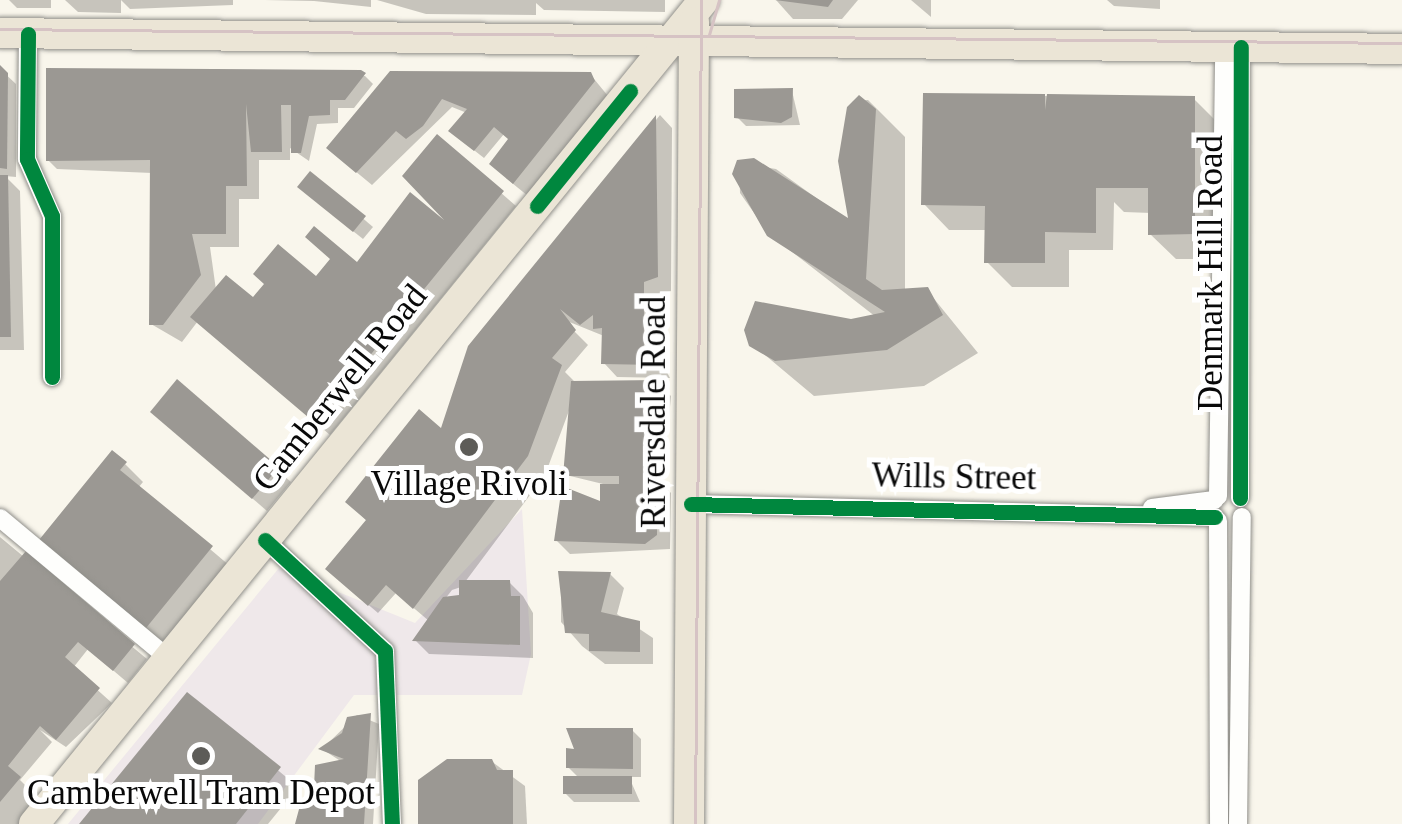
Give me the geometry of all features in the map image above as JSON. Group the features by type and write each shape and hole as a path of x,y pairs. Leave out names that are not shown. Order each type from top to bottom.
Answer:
{"main road":[{"path":"14,33 692,18 1233,47 1402,49"},
{"name":"Riversdale Road","path":"689,824 692,18"},
{"name":"Camberwell Road","path":"34,824 692,18"}],"street":[{"path":"14,33 27,159 52,216 52,377"},
{"name":"Denmark Hill Road","path":"1233,47 1241,507 1238,824"},
{"name":"Denmark Hill Road","path":"1219,824 1216,509 1233,47"},
{"name":"Wills Street","path":"692,504 1241,507"},
{"path":"1216,509 1241,507"},
{"path":"0,518 169,660"},
{"path":"264,540 365,624 388,656 392,824"}],"shaded area":[{"path":"522,509 531,654 522,695 354,695 258,824 68,824 279,568 415,623"}],"building":[{"path":"775,0 833,0 828,7"},
{"path":"0,65 8,73 7,169 0,168"},
{"path":"46,68 366,73 345,100 330,100 330,115 309,116 301,153 291,153 291,105 281,105 282,152 251,152 246,104 247,186 226,186 226,234 192,234 201,275 163,325 149,325 150,160 46,161"},
{"path":"390,71 591,72 595,81 513,184 489,164 508,139 494,127 474,151 448,131 467,109 442,99 423,126 406,139 396,131 356,173 326,148"},
{"path":"793,88 792,117 781,123 734,118 734,89"},
{"path":"923,93 1045,94 1045,110 1047,94 1195,96 1195,234 1148,235 1148,188 1096,188 1096,233 1045,232 1045,263 984,263 985,206 921,205"},
{"path":"859,95 876,109 866,279 882,290 928,287 943,315 887,350 775,361 749,346 744,330 755,301 851,319 885,312 767,236 732,174 737,160 754,158 848,218 838,161 847,107"},
{"path":"656,115 658,277 644,282 644,347 658,350 658,365 601,364 602,328 593,329 593,315 580,325 560,309 576,330 552,358 562,365 528,456 413,609 386,585 368,606 325,569 366,520 345,502 419,409 441,428 468,346"},
{"path":"437,134 504,191 315,423 190,317 226,275 253,297 264,284 253,274 278,244 316,276 330,259 305,237 314,226 357,262 410,192 444,220 402,176"},
{"path":"310,171 366,216 353,232 297,187"},
{"path":"0,175 8,175 11,337 0,337"},
{"path":"177,379 279,467 252,499 150,412"},
{"path":"658,380 657,535 645,544 554,541 562,486 600,501 600,484 619,484 619,476 563,476 571,381"},
{"path":"112,450 127,462 120,470 213,546 146,628 39,540"},
{"path":"26,551 135,644 113,671 78,642 65,657 100,688 56,740 40,726 8,766 21,777 0,802 0,581"},
{"path":"558,571 611,572 601,612 640,621 640,652 589,651 589,634 565,633"},
{"path":"459,580 510,580 511,596 520,596 520,645 412,641 443,597 459,595"},
{"name":"Camberwell Tram Depot","path":"187,692 281,767 236,824 79,824"},
{"path":"371,713 364,824 295,824 302,798 341,791 314,787 315,765 344,759 318,749 342,733 347,717"},
{"path":"566,728 633,728 633,769 566,768 566,748 574,749"},
{"path":"447,759 492,759 497,770 513,770 513,824 418,824 418,780"},
{"path":"563,776 632,776 632,794 563,794"}],"tram line":[{"path":"695,824 701,0"},
{"path":"709,35 719,0"},
{"path":"0,29 1402,43"}],"cycle path":[{"path":"28,34 27,159 52,216 52,377"},
{"path":"1240,498 1241,47"},
{"path":"537,206 630,91"},
{"path":"691,504 1215,517"},
{"path":"265,540 385,651 392,824"}],"place":[{"name":"Village Rivoli","path":"469,447"},
{"name":"Camberwell Tram Depot","path":"201,756"}]}
